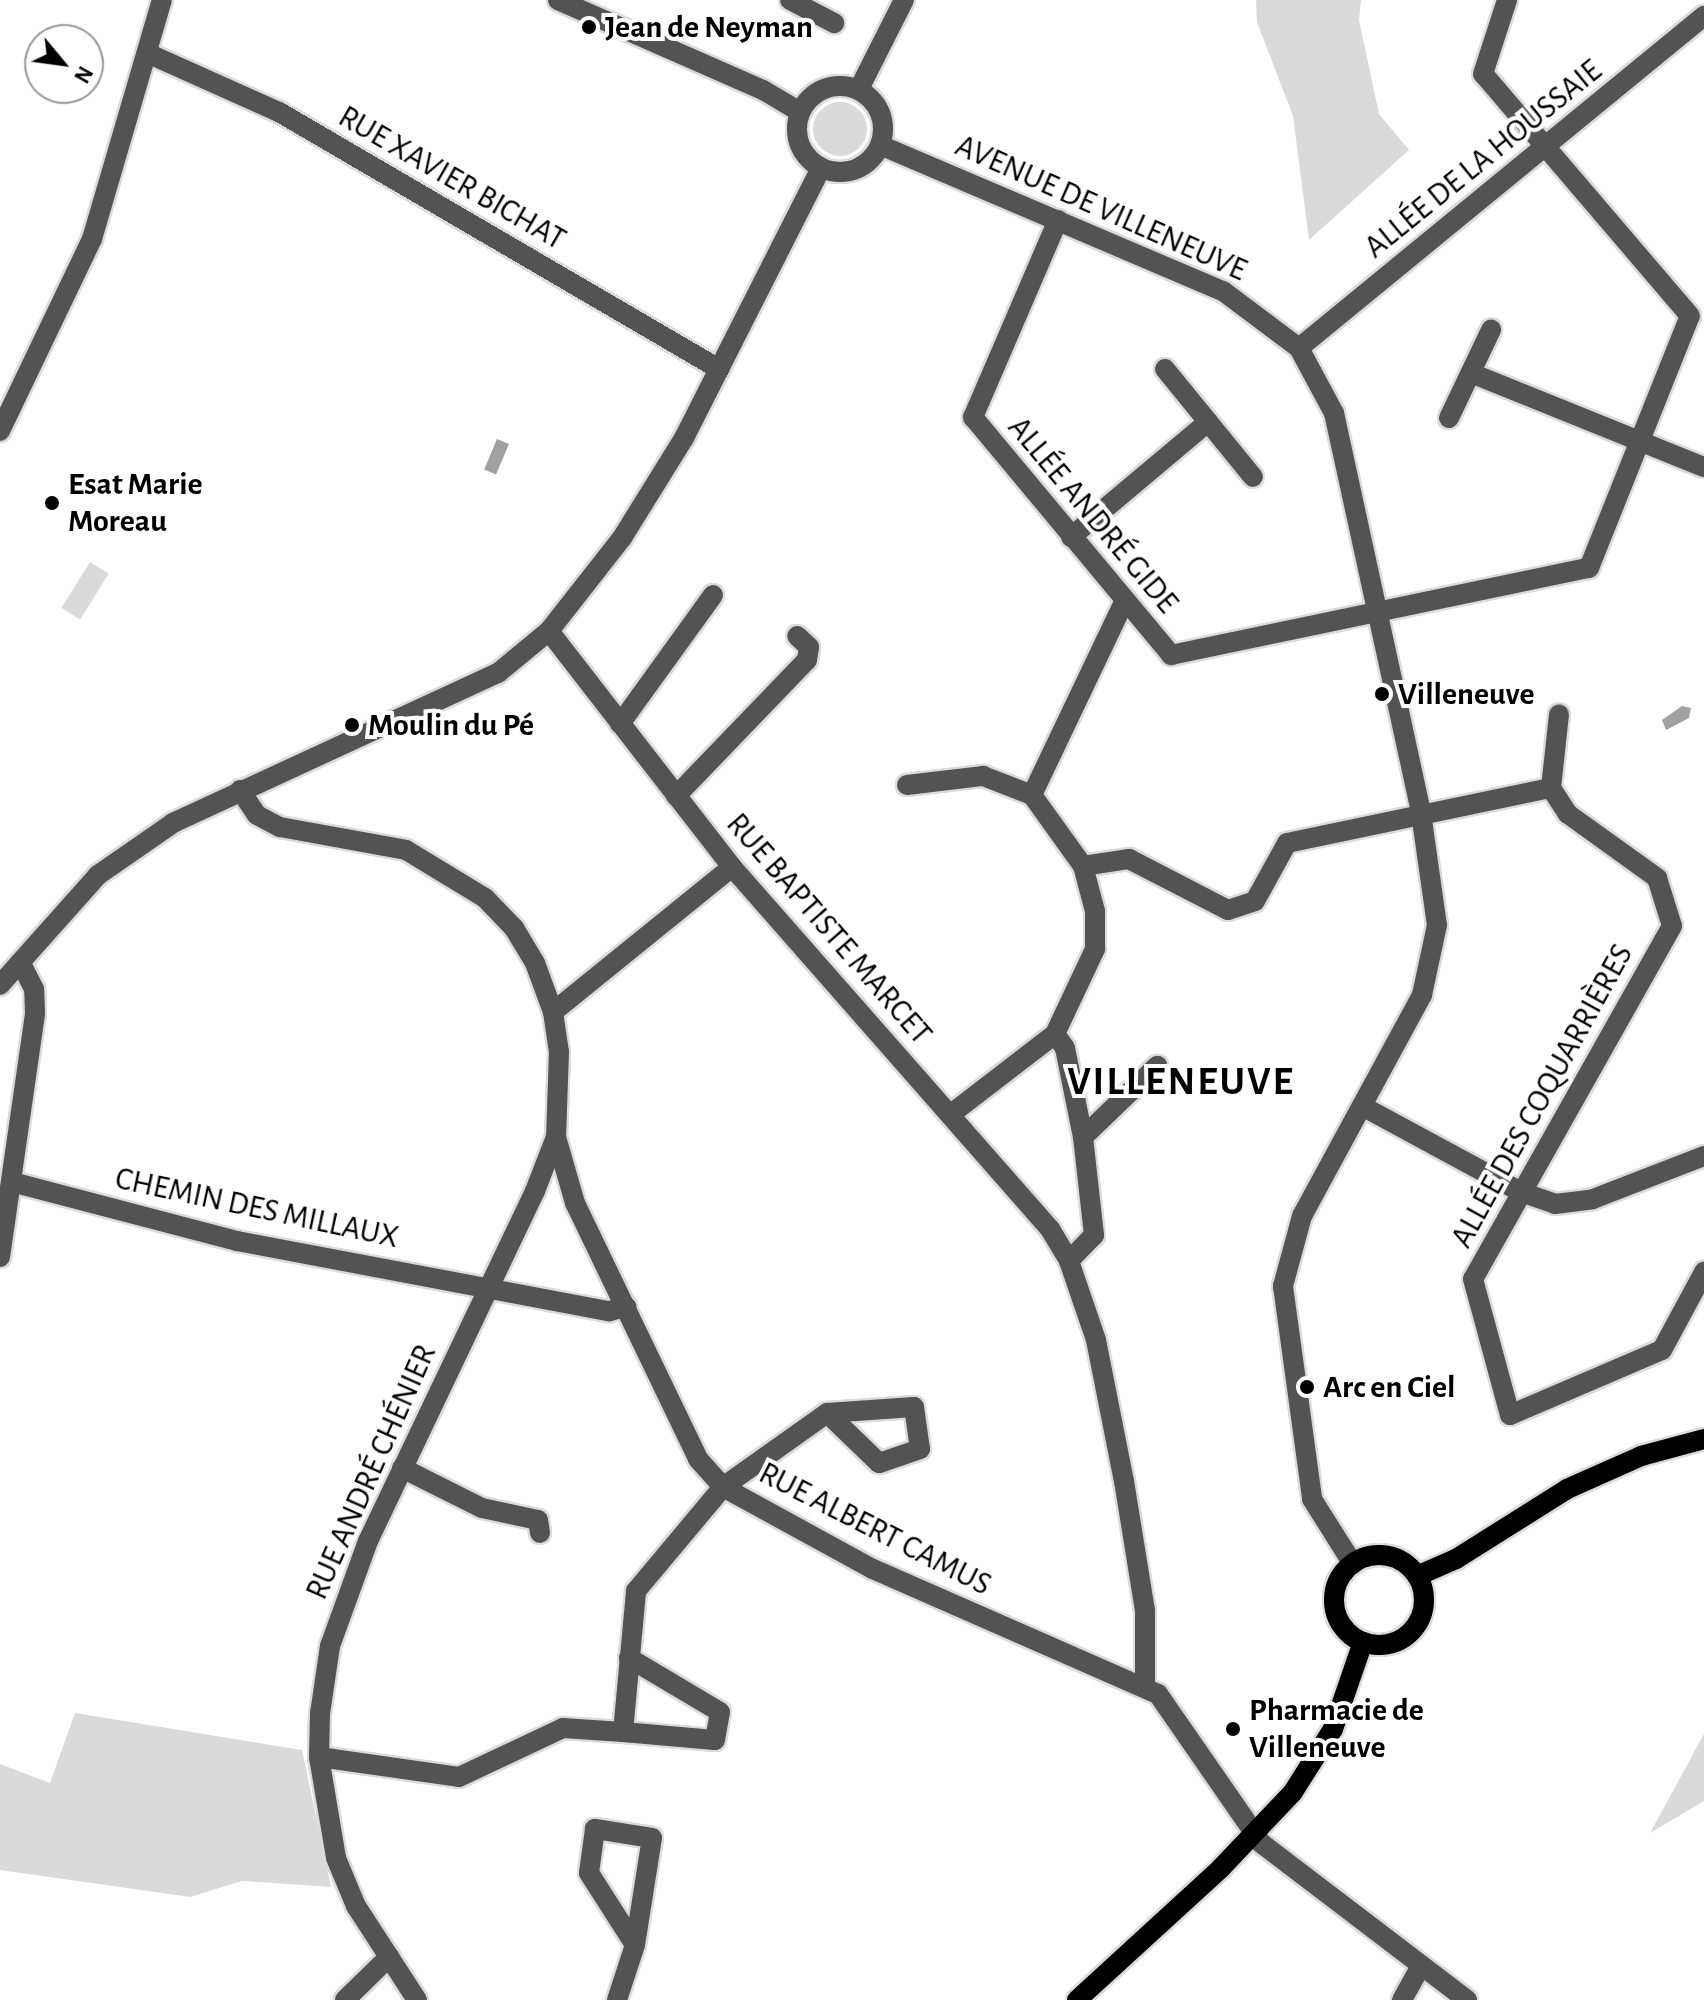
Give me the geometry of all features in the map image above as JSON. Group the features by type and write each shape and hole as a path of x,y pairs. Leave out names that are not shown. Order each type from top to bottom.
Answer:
{"main road":[{"path":"1417,1576 1456,1559 1567,1489 1641,1456 1704,1439"},
{"path":"1377,1555 1393,1557 1417,1576 1424,1603 1413,1630 1388,1644 1363,1642 1348,1633 1334,1607 1340,1578 1353,1564 1377,1555"},
{"path":"1077,2000 1253,1835 1315,1761 1333,1729 1363,1642"}],"street":[{"path":"0,431 92,239 162,0"},
{"path":"558,0 763,90 800,112"},
{"path":"790,0 834,23"},
{"path":"859,89 904,0"},
{"path":"1376,612 1589,568 1640,441 1697,316 1543,149 1483,74 1507,0"},
{"name":"ALLÉE DE LA HOUSSAIE","path":"1299,348 1704,16"},
{"name":"RUE XAVIER BICHAT","path":"147,53 279,112 719,369"},
{"path":"832,86 859,89 883,119 880,145 862,166 835,172 821,168 810,161 797,138 800,112 807,100 832,86"},
{"name":"AVENUE DE VILLENEUVE","path":"880,145 1223,291 1299,348 1334,413 1421,813 1435,892 1433,961 1422,995 1302,1216 1283,1286 1312,1499 1353,1564"},
{"path":"0,985 98,875 173,823 498,673 549,631 622,538 684,438 821,168"},
{"name":"ALLÉE ANDRÉ GIDE","path":"1058,220 973,417 1171,655 1376,612"},
{"path":"1449,418 1491,330"},
{"path":"1165,369 1253,477"},
{"path":"1471,373 1704,467"},
{"path":"1071,537 1208,422"},
{"path":"620,724 713,595"},
{"path":"1032,795 1125,600"},
{"name":"RUE BAPTISTE MARCET","path":"549,631 732,867 1050,1229 1069,1261 1096,1340 1124,1481 1145,1610 1145,1687"},
{"path":"676,796 807,660 809,647 797,636"},
{"path":"1083,866 1129,859 1228,910 1255,901 1287,843 1551,788 1559,714"},
{"path":"907,785 983,776 1032,795 1083,866 1095,911 1095,949 1055,1034 951,1114"},
{"name":"ALLÉE DES COQUARRIÈRES","path":"1551,788 1568,814 1657,878 1672,926 1473,1279 1510,1415 1662,1350 1704,1272"},
{"name":"RUE ALBERT CAMUS","path":"240,790 257,815 280,827 406,850 485,898 514,928 535,963 553,1012 561,1094 556,1137 535,1191 490,1286"},
{"path":"553,1012 732,867"},
{"path":"0,1257 35,1013 34,989 20,962"},
{"path":"1055,1034 1065,1048 1083,1137 1094,1235 1069,1261"},
{"path":"1083,1137 1157,1066"},
{"path":"1362,1106 1521,1192 1555,1204 1593,1199 1704,1156"},
{"name":"RUE ALBERT CAMUS","path":"556,1137 575,1203 698,1459 723,1487 873,1569 1145,1687"},
{"name":"CHEMIN DES MILLAUX","path":"12,1182 237,1241 490,1286"},
{"path":"535,1191 547,1189 575,1203"},
{"path":"490,1286 609,1311 627,1307"},
{"name":"RUE ANDRÉ CHÉNIER","path":"417,2000 356,1906 336,1858 319,1757 330,1646 344,1599 402,1468 490,1286"},
{"path":"623,1732 636,1591 723,1487 827,1413"},
{"path":"402,1468 482,1508 538,1520 540,1533"},
{"path":"319,1757 459,1777 563,1728 715,1740 720,1712 629,1658"},
{"path":"1145,1687 1173,1710 1253,1835 1467,2000"},
{"path":"617,2000 635,1945 652,1838 595,1829 589,1873 635,1945"},
{"path":"345,2000 389,1957"},
{"path":"1402,2000 1421,1966"}],"shaded area":[{"path":"1256,0 1361,0 1359,20 1379,114 1409,150 1309,240 1293,116 1257,22"},
{"path":"840,102 859,110 867,129 859,148 840,156 821,148 813,129 821,110"},
{"path":"497,439 509,444 496,474 484,469"},
{"path":"90,562 109,574 80,619 61,608"},
{"path":"1682,706 1691,708 1689,718 1666,730 1662,720"},
{"path":"75,1713 302,1750 331,1887 242,1881 190,1897 0,1870 0,1764 50,1783"},
{"path":"1704,1734 1704,1801 1650,1833"}],"place":[{"name":"Jean de Neyman","path":"589,27"},
{"name":"Esat Marie Moreau","path":"52,503"},
{"name":"Villeneuve","path":"1382,694"},
{"name":"Moulin du Pé","path":"352,725"},
{"name":"Arc en Ciel","path":"1307,1387"},
{"name":"Pharmacie de Villeneuve","path":"1233,1729"}],"district":[{"name":"VILLENEUVE","path":"1181,1082"}]}
